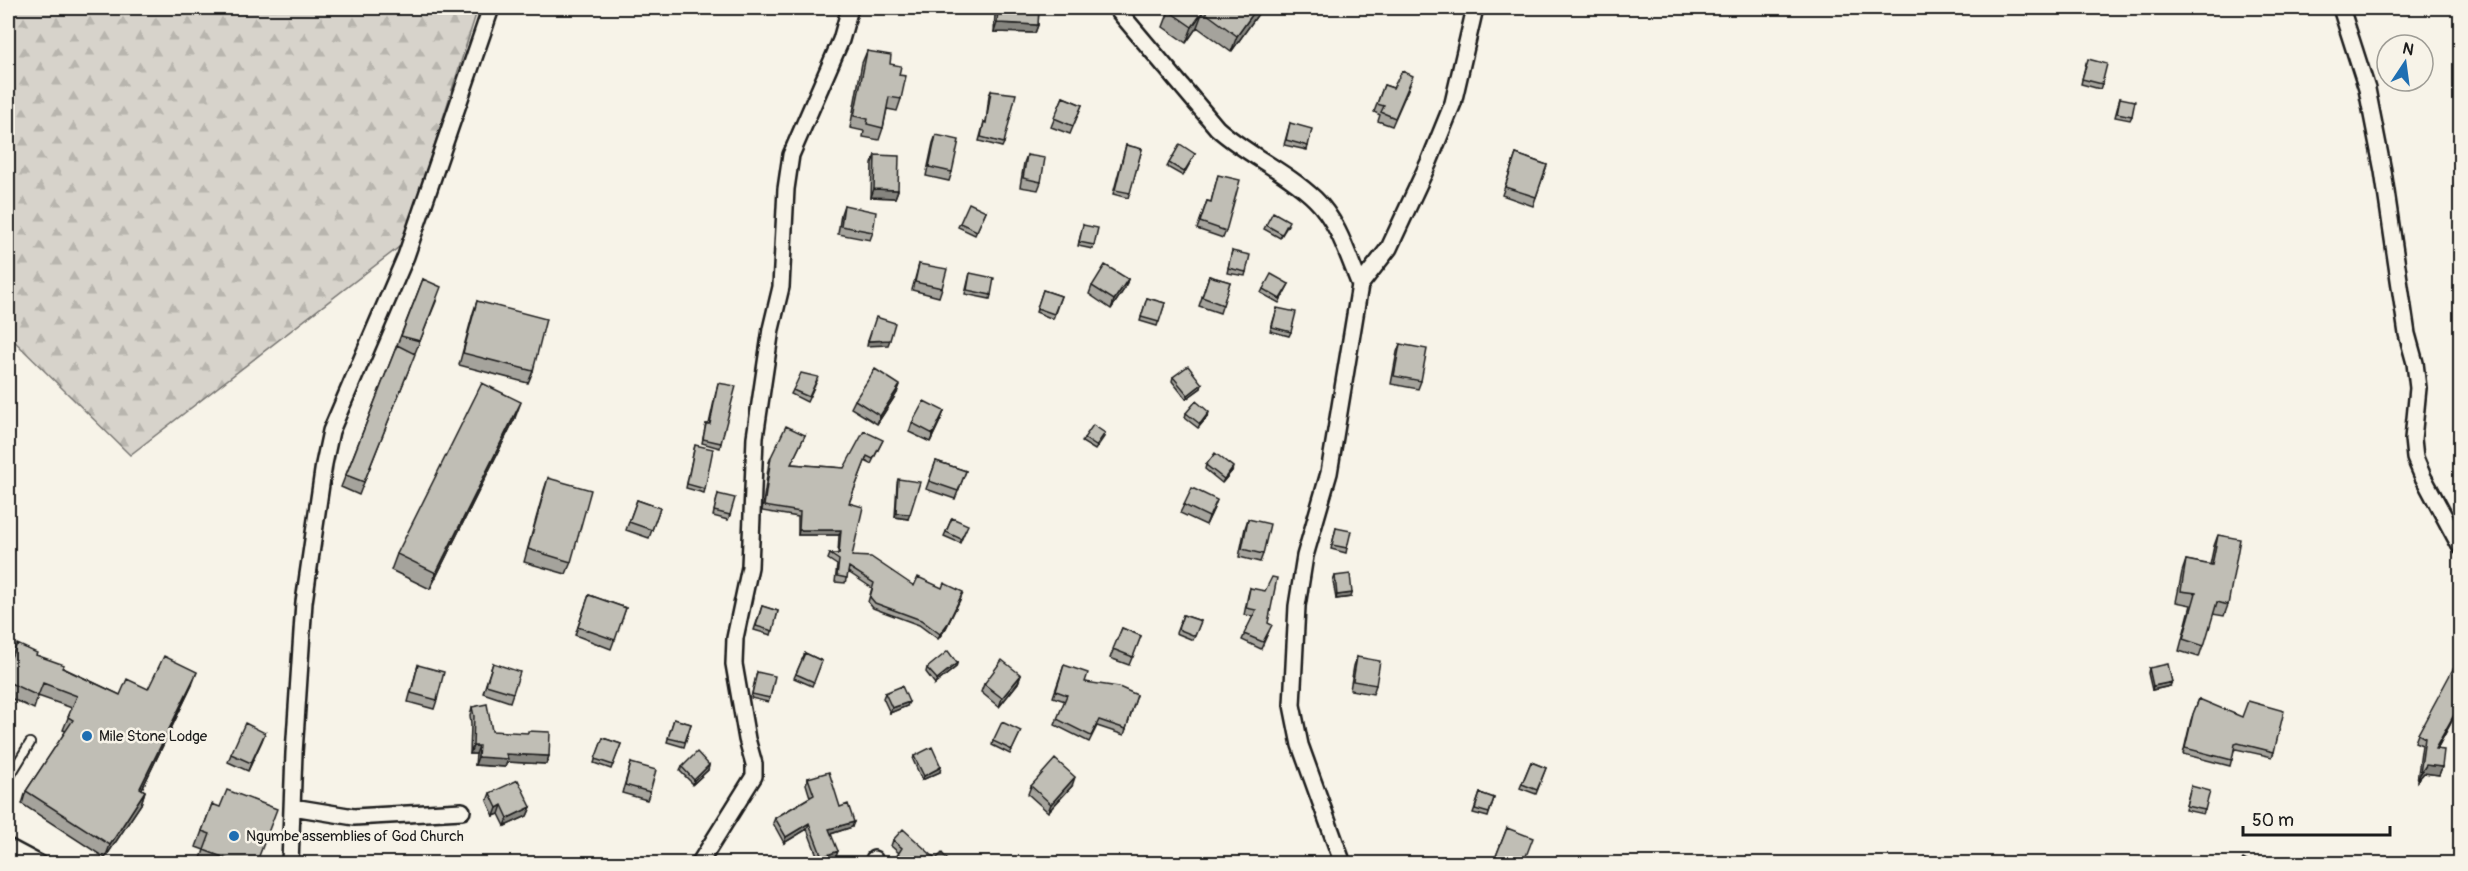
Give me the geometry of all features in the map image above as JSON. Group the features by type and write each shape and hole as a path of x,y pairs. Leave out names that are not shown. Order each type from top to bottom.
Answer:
{"street":[{"path":"290,864 294,753 304,603 331,431 406,256 491,8"},
{"path":"699,864 754,776 754,764 747,740 734,664 735,638 750,567 755,437 771,329 781,287 786,189 791,155 842,40 850,8"},
{"path":"1116,8 1217,128 1317,200 1338,231 1360,285"},
{"path":"1343,864 1300,745 1292,705 1297,606 1305,556 1329,472 1360,285 1389,248 1429,162 1453,103 1475,8"},
{"path":"2341,8 2367,89 2383,171 2407,334 2415,363 2418,388 2413,439 2415,458 2460,546"},
{"path":"293,807 354,817 462,811"},
{"path":"8,848 40,864"}],"lane":[{"path":"8,779 30,743"}],"green space":[{"path":"8,8 478,8 403,244 130,455 8,335"}],"building":[{"path":"998,8 1039,8 1038,25 997,23"},
{"path":"1171,8 1257,8 1237,36 1203,11 1192,27 1169,11"},
{"path":"867,51 891,55 890,64 901,66 899,75 906,76 901,99 889,97 883,128 867,124 868,119 854,116"},
{"path":"2088,59 2107,64 2102,84 2082,79"},
{"path":"1402,71 1413,76 1395,118 1381,112 1384,106 1377,104 1384,85 1393,88"},
{"path":"991,91 1016,94 1004,143 981,137 984,122 986,123"},
{"path":"1063,97 1082,105 1073,126 1054,118"},
{"path":"2120,98 2135,101 2132,116 2117,113"},
{"path":"1290,123 1312,129 1308,146 1286,140"},
{"path":"936,135 959,140 952,172 929,167"},
{"path":"1180,144 1195,154 1184,172 1169,163"},
{"path":"1126,145 1142,149 1130,193 1115,190"},
{"path":"1516,154 1547,165 1536,197 1505,187"},
{"path":"875,155 899,156 898,190 874,189"},
{"path":"1027,155 1045,158 1041,182 1023,178"},
{"path":"1218,175 1240,180 1226,231 1200,222 1207,201 1211,202"},
{"path":"969,203 986,211 977,231 960,223"},
{"path":"844,205 876,212 873,232 841,226"},
{"path":"1273,212 1289,221 1282,234 1266,225"},
{"path":"1083,225 1098,228 1094,245 1079,242"},
{"path":"1232,251 1250,255 1246,272 1228,268"},
{"path":"919,264 947,269 942,288 915,282"},
{"path":"1105,265 1128,279 1114,300 1092,286"},
{"path":"970,273 994,278 991,295 967,290"},
{"path":"1271,274 1289,284 1280,299 1263,289"},
{"path":"1209,276 1230,282 1223,305 1202,297"},
{"path":"423,279 441,287 420,341 401,336"},
{"path":"1043,290 1061,296 1054,314 1037,308"},
{"path":"1147,298 1165,303 1159,322 1141,317"},
{"path":"477,301 546,319 533,371 463,353"},
{"path":"1277,308 1296,312 1291,332 1272,327"},
{"path":"876,317 895,323 890,340 868,341"},
{"path":"1400,344 1427,349 1421,381 1394,376"},
{"path":"397,345 415,354 364,482 346,475"},
{"path":"1188,366 1202,384 1188,395 1173,377"},
{"path":"875,369 900,385 880,416 855,400"},
{"path":"801,373 818,377 809,397 793,390"},
{"path":"482,383 521,402 436,573 397,554"},
{"path":"718,383 736,386 721,443 703,439 706,424 710,424"},
{"path":"924,401 944,411 933,434 912,423"},
{"path":"1196,401 1209,412 1200,424 1186,413"},
{"path":"1093,425 1105,433 1096,446 1084,438"},
{"path":"786,426 805,435 791,464 844,468 864,431 883,440 873,459 867,456 849,503 863,507 852,556 871,557 914,586 918,577 942,588 944,583 963,592 940,634 921,620 875,603 870,597 874,583 849,567 847,578 837,576 839,560 830,554 839,554 841,530 799,530 800,512 764,506 771,457"},
{"path":"695,445 713,449 705,489 687,484"},
{"path":"1215,453 1233,467 1224,479 1206,465"},
{"path":"936,461 966,471 958,491 929,481"},
{"path":"548,478 591,490 571,562 528,549"},
{"path":"898,479 920,482 910,514 896,513"},
{"path":"1192,488 1217,500 1209,517 1184,505"},
{"path":"718,494 735,498 730,515 714,511"},
{"path":"637,500 660,508 652,530 629,522"},
{"path":"952,518 968,525 961,539 946,532"},
{"path":"1248,519 1270,524 1263,554 1242,549"},
{"path":"1336,528 1351,531 1347,548 1332,545"},
{"path":"2218,535 2240,539 2228,605 2217,602 2204,646 2183,639 2196,593 2181,591 2186,560 2212,565"},
{"path":"1350,574 1352,593 1337,595 1335,576"},
{"path":"1272,577 1277,578 1268,623 1272,625 1263,642 1244,634 1256,610 1246,608 1250,588 1265,591"},
{"path":"589,595 626,608 615,640 578,627"},
{"path":"762,606 778,611 773,631 756,626"},
{"path":"1183,615 1201,621 1195,636 1178,629"},
{"path":"1122,628 1141,636 1133,657 1113,649"},
{"path":"17,644 37,653 36,655 64,665 62,668 120,695 127,679 148,689 164,656 197,672 140,788 145,791 110,845 26,791 73,720 68,717 77,696 43,683 38,696 8,682 8,664"},
{"path":"948,651 957,663 937,679 927,668"},
{"path":"805,653 822,661 814,682 796,674"},
{"path":"1357,657 1380,661 1376,685 1353,681"},
{"path":"1002,660 1021,675 1002,698 984,684"},
{"path":"493,663 520,672 513,693 486,685"},
{"path":"2168,664 2172,682 2153,686 2149,668"},
{"path":"418,665 444,672 437,700 411,693"},
{"path":"1064,665 1088,673 1085,682 1119,687 1137,695 1126,729 1099,720 1091,736 1057,719 1067,695 1056,691"},
{"path":"2453,669 2460,674 2460,704 2435,749 2444,750 2442,767 2426,765 2420,774 2425,738 2418,734"},
{"path":"757,672 775,676 770,698 752,694"},
{"path":"902,686 909,702 892,708 885,693"},
{"path":"2199,699 2242,717 2248,701 2284,711 2274,752 2238,743 2235,744 2232,760 2185,748"},
{"path":"487,704 492,731 550,732 549,756 506,754 508,759 478,757 479,746 473,746 472,707"},
{"path":"674,719 691,724 685,742 668,738"},
{"path":"1002,722 1021,731 1012,750 993,741"},
{"path":"245,723 265,733 251,763 231,754"},
{"path":"603,738 621,744 613,765 595,759"},
{"path":"932,747 941,767 924,776 914,756"},
{"path":"697,752 709,765 694,780 682,767"},
{"path":"1055,759 1075,777 1051,804 1031,786"},
{"path":"1531,762 1546,768 1537,790 1522,784"},
{"path":"631,763 656,770 650,792 625,785"},
{"path":"829,772 840,807 848,804 854,822 829,829 838,851 822,857 809,823 786,837 775,818 814,795 808,778"},
{"path":"518,780 531,807 508,818 502,805 497,808 490,793"},
{"path":"2191,786 2210,791 2205,810 2186,806"},
{"name":"Ngumbe assemblies of God Church","path":"227,790 277,809 256,864 240,864 204,850 210,834 202,831 212,804 220,807"},
{"path":"1480,793 1494,798 1489,813 1475,809"},
{"path":"1507,828 1533,838 1523,864 1514,864 1496,856"},
{"path":"903,829 936,859 942,853 951,864 920,864 916,859 913,864 892,864 902,848 893,840"},
{"path":"2243,859 2252,864 2240,864"}],"place":[{"name":"Mile Stone Lodge","path":"87,736"},
{"name":"Ngumbe assemblies of God Church","path":"234,836"}]}
